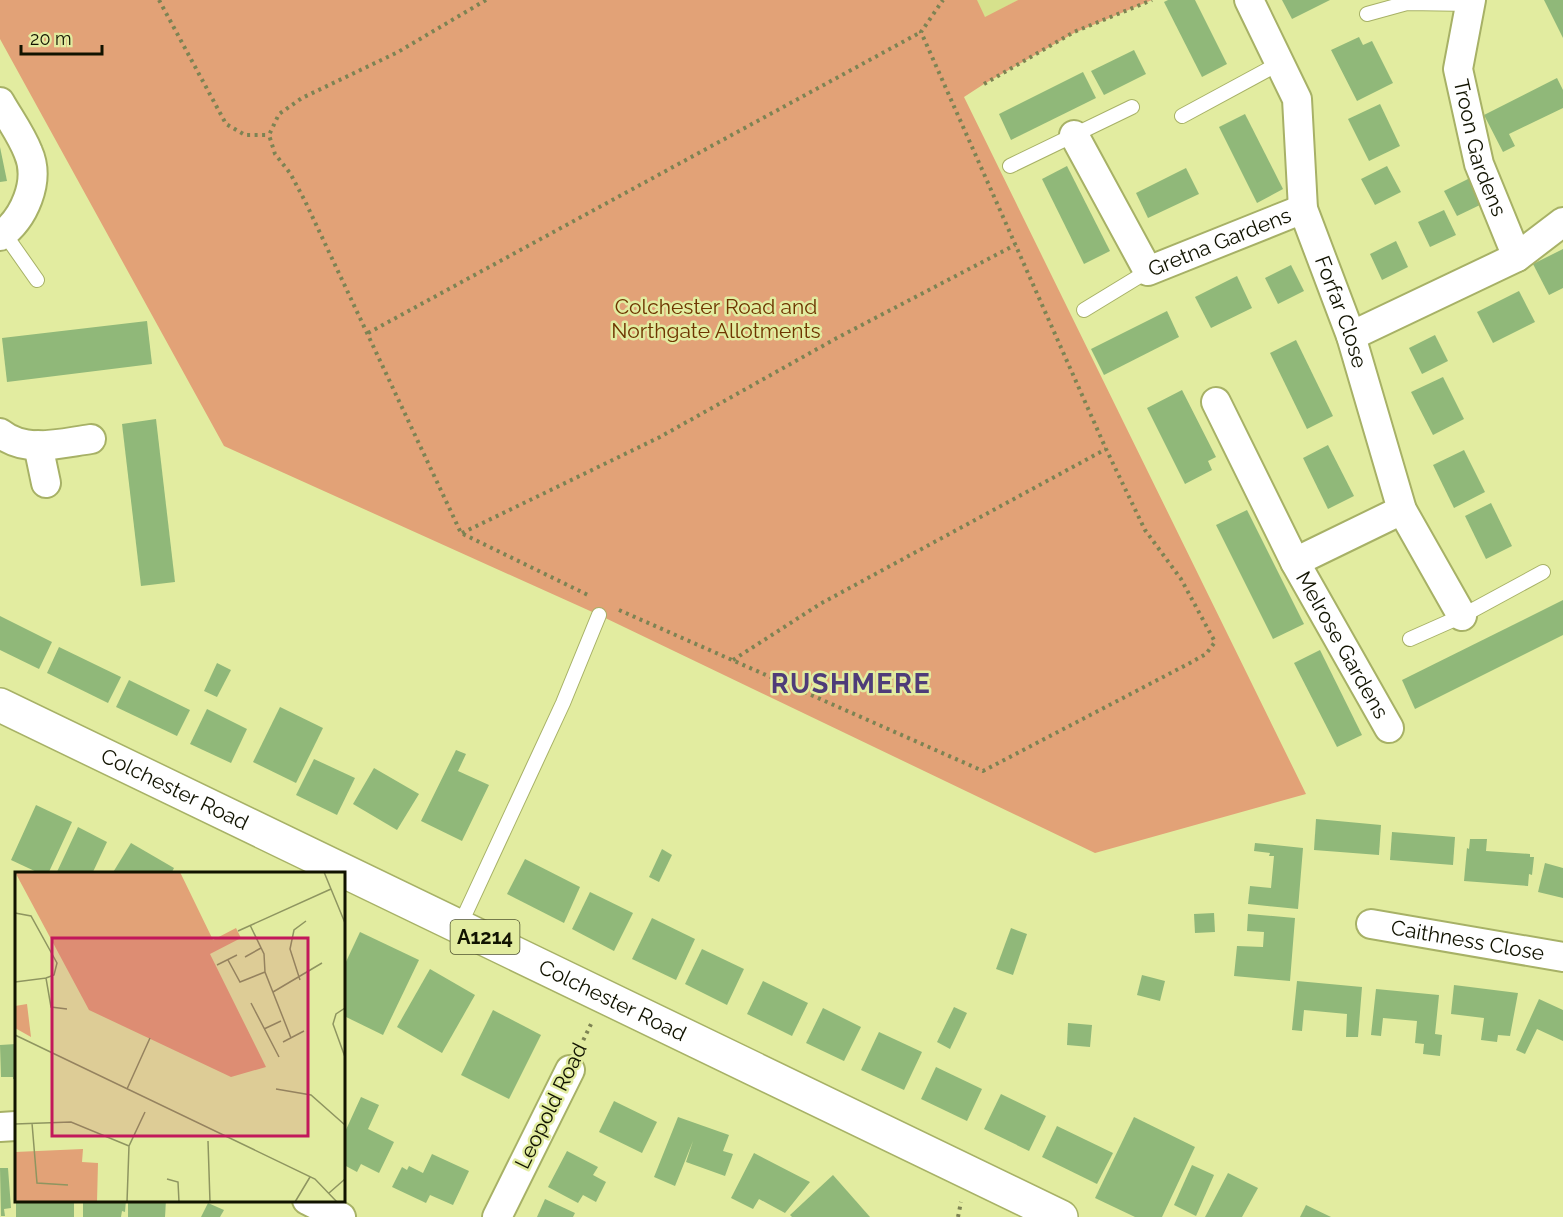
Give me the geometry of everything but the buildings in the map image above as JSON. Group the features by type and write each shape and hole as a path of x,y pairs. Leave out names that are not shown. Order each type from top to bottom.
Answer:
{"main road":[{"name":"Colchester Road","path":"0,705 1061,1217"}],"street":[{"name":"Forfar Close","path":"1249,0 1297,99 1303,209 1351,336 1402,510 1462,616"},
{"name":"Troon Gardens","path":"1471,2 1458,69 1479,164 1517,256"},
{"path":"0,102 29,153 32,168 31,186 21,213 11,228 2,235"},
{"name":"Gretna Gardens","path":"1074,135 1148,271 1303,209"},
{"path":"1351,336 1517,256 1563,222"},
{"name":"Melrose Gardens","path":"1216,402 1294,562 1389,728"},
{"path":"0,433 9,441 38,446 91,439"},
{"path":"38,446 46,483"},
{"name":"Melrose Gardens","path":"1294,562 1402,510"},
{"name":"Caithness Close","path":"1371,924 1563,957"},
{"name":"Leopold Road","path":"497,1217 570,1070"},
{"path":"0,1127 15,1126"},
{"path":"311,1202 341,1217"}],"lane":[{"path":"1367,14 1407,3 1471,2"},
{"path":"1182,116 1280,63"},
{"path":"1010,166 1132,107"},
{"path":"2,235 37,280"},
{"path":"1084,310 1148,271"},
{"path":"1410,639 1462,616 1544,572"},
{"path":"460,925 563,703 599,615"}],"path":[{"path":"159,0 226,124 245,135 269,135"},
{"path":"486,0 398,52 302,98 279,114 269,135 275,154 290,173 368,333 413,435 461,533 597,600"},
{"path":"368,333 921,32 943,0"},
{"path":"984,84 1074,33 1152,0"},
{"path":"618,610 983,771 1206,654 1215,642 1181,579 1144,530 921,32"},
{"path":"461,533 660,437 835,339 1015,245"},
{"path":"732,660 820,604 1106,449"},
{"name":"Leopold Road","path":"570,1070 604,996"}],"shaded area":[{"path":"976,0 1018,0 985,18"}],"green space":[{"name":"Colchester Road and Northgate Allotments","path":"0,0 977,0 985,17 1018,0 1152,0 1074,33 964,97 1306,794 1095,853 599,615 224,446 0,39"}],"district":[{"name":"RUSHMERE","path":"851,684"}]}
